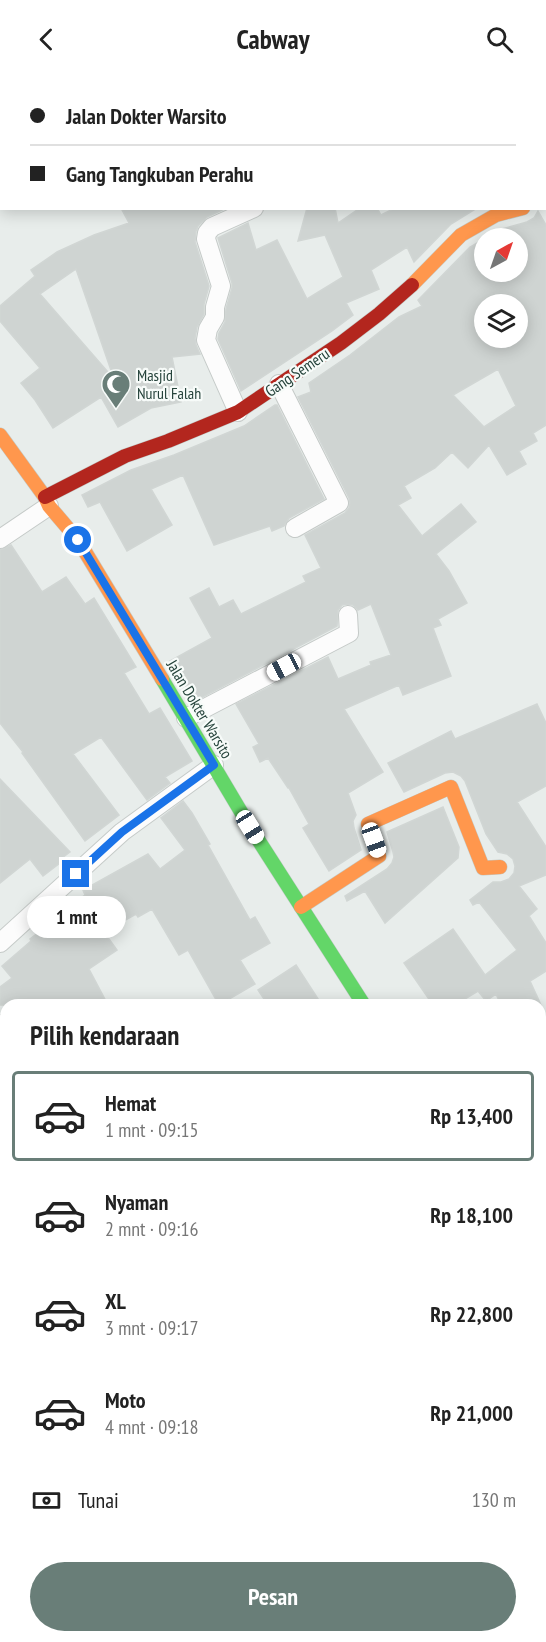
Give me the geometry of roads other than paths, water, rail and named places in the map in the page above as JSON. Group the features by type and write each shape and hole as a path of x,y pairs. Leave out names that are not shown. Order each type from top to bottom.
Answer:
{"street":[{"path":"238,412 206,340 208,329 215,317 215,307 221,286 206,239 212,227 250,210"},
{"name":"Gang Semeru","path":"47,501 125,456 238,412 341,343 379,314 461,235 496,215 515,210"},
{"path":"279,384 339,503 295,528"},
{"name":"Jalan Dokter Warsito","path":"0,435 78,540 250,827 360,999"},
{"path":"0,539 47,501"},
{"path":"186,718 349,633 348,615"},
{"path":"1,941 122,832 214,765"},
{"path":"301,907 379,856 368,824 451,787 483,868 500,867"}],"place":[{"name":"Masjid Nurul Falah","path":"116,410"}]}
